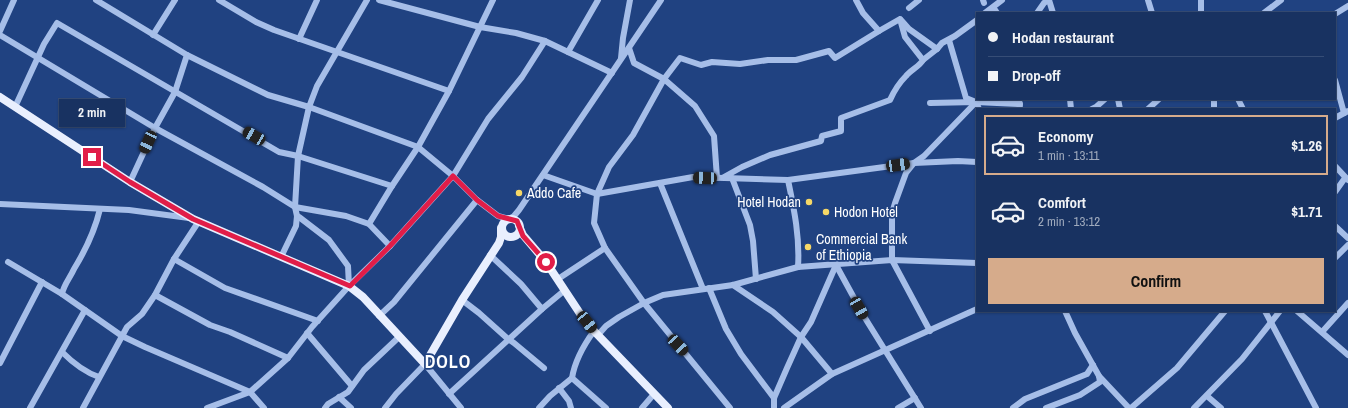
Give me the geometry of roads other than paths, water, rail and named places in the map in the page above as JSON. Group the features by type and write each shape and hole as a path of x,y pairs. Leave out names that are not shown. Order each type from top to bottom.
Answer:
{"main road":[{"path":"0,97 130,182 196,220 350,286 363,297 425,364 462,300 499,243 501,228 504,221 509,219 514,220 520,226 523,236 546,262 596,333 668,408"},
{"path":"499,243 517,235 520,226"},
{"path":"501,228 505,236 521,240 530,245"}],"street":[{"path":"0,31 14,0"},
{"path":"96,0 187,56 268,95 309,107 418,147 453,176 477,200 498,216 501,220 501,228"},
{"path":"153,35 175,0"},
{"path":"299,39 317,0"},
{"path":"281,257 296,226 295,207 298,156 309,107 317,86 367,0"},
{"path":"379,0 480,27 516,34 545,42 612,73"},
{"path":"369,224 418,147 449,91 493,0"},
{"path":"568,52 598,0"},
{"path":"621,60 623,38 630,0"},
{"path":"498,216 509,219 520,210 661,0"},
{"path":"856,0 863,13 879,31"},
{"path":"908,8 919,0"},
{"path":"986,12 1002,0"},
{"path":"1038,12 1048,0 1053,12"},
{"path":"1148,0 1152,12"},
{"path":"1200,12 1201,0"},
{"path":"1265,12 1281,0"},
{"path":"223,1 256,22 299,39 449,91"},
{"path":"1336,13 1348,6"},
{"path":"730,408 644,303 605,248 594,223 597,194 609,166 633,135 664,79 680,58 701,65 712,62 740,64 768,60 796,60 829,51 835,58 900,19"},
{"path":"900,19 909,29 937,49"},
{"path":"900,19 905,37 923,60"},
{"path":"720,178 770,155 821,141 822,136 841,131 841,118 890,100 896,88 906,76 922,63 923,60 942,43 949,40 976,21"},
{"path":"15,107 44,44 57,23 279,152 298,156 392,186"},
{"path":"0,35 154,128 264,187 295,207 346,216 369,224 390,246"},
{"path":"949,40 966,98 978,101"},
{"path":"207,408 250,392 288,358 307,333 350,286 390,246 453,176 488,119 522,77 545,42"},
{"path":"629,48 634,63 664,79 695,106 714,136 720,178"},
{"path":"130,182 154,128 175,92 187,56"},
{"path":"1336,83 1346,112 1336,117"},
{"path":"1094,108 1104,100"},
{"path":"1149,108 1158,100"},
{"path":"930,331 892,260 892,212 906,173 914,163 924,156 978,101"},
{"path":"930,103 978,101 1020,104"},
{"path":"543,175 597,194 693,177 788,180 914,163 958,161 976,162"},
{"path":"1336,167 1347,179 1336,191"},
{"path":"732,178 750,225 753,241 756,279"},
{"path":"788,180 797,226 799,254 798,266"},
{"path":"660,183 706,289 726,329 774,398"},
{"path":"379,316 394,302 477,200"},
{"path":"0,204 129,210 196,220 155,295 142,314 127,327 82,408"},
{"path":"62,294 64,285 74,270 87,244 97,221 100,209"},
{"path":"520,210 518,218 520,226"},
{"path":"296,216 329,240 348,266 350,286"},
{"path":"1336,227 1348,238"},
{"path":"1336,257 1348,245"},
{"path":"558,280 605,248"},
{"path":"490,255 521,284 542,309"},
{"path":"174,259 224,288 318,321"},
{"path":"540,408 550,396 572,378 575,364 586,342 606,326 644,303 663,295 732,285 798,266 836,265 892,260 976,263"},
{"path":"8,262 62,294 122,336 250,392 264,408"},
{"path":"774,408 774,398 801,337 811,322 836,265"},
{"path":"836,265 920,408"},
{"path":"0,362 42,282"},
{"path":"732,285 774,312 801,337 832,374"},
{"path":"450,394 508,339 565,290"},
{"path":"155,295 210,325 230,332 288,358"},
{"path":"462,300 544,368"},
{"path":"1322,332 1348,303"},
{"path":"784,408 832,374 976,309"},
{"path":"30,408 85,310"},
{"path":"1065,312 1075,333 1099,376 1130,408 1178,368 1223,312"},
{"path":"1265,312 1316,408"},
{"path":"1194,408 1242,359 1279,312"},
{"path":"1298,312 1348,355"},
{"path":"307,333 352,386"},
{"path":"325,408 328,404 348,392 364,370 399,336"},
{"path":"62,352 71,362 90,374 99,377"},
{"path":"385,408 396,394 425,364 461,408"},
{"path":"1012,408 1025,399 1087,374 1093,365"},
{"path":"1046,408 1080,395 1100,382 1099,376"},
{"path":"572,378 606,408"},
{"path":"559,388 569,401 571,408"},
{"path":"642,408 654,394"},
{"path":"1207,396 1221,408"},
{"path":"339,397 351,408"},
{"path":"898,408 915,398"}],"place":[{"name":"Addo Cafe","path":"519,193"},
{"name":"Hotel Hodan","path":"809,202"},
{"name":"Hodon Hotel","path":"826,212"},
{"name":"Commercial Bank of Ethiopia","path":"808,247"}],"district":[{"name":"DOLO","path":"448,362"}]}
